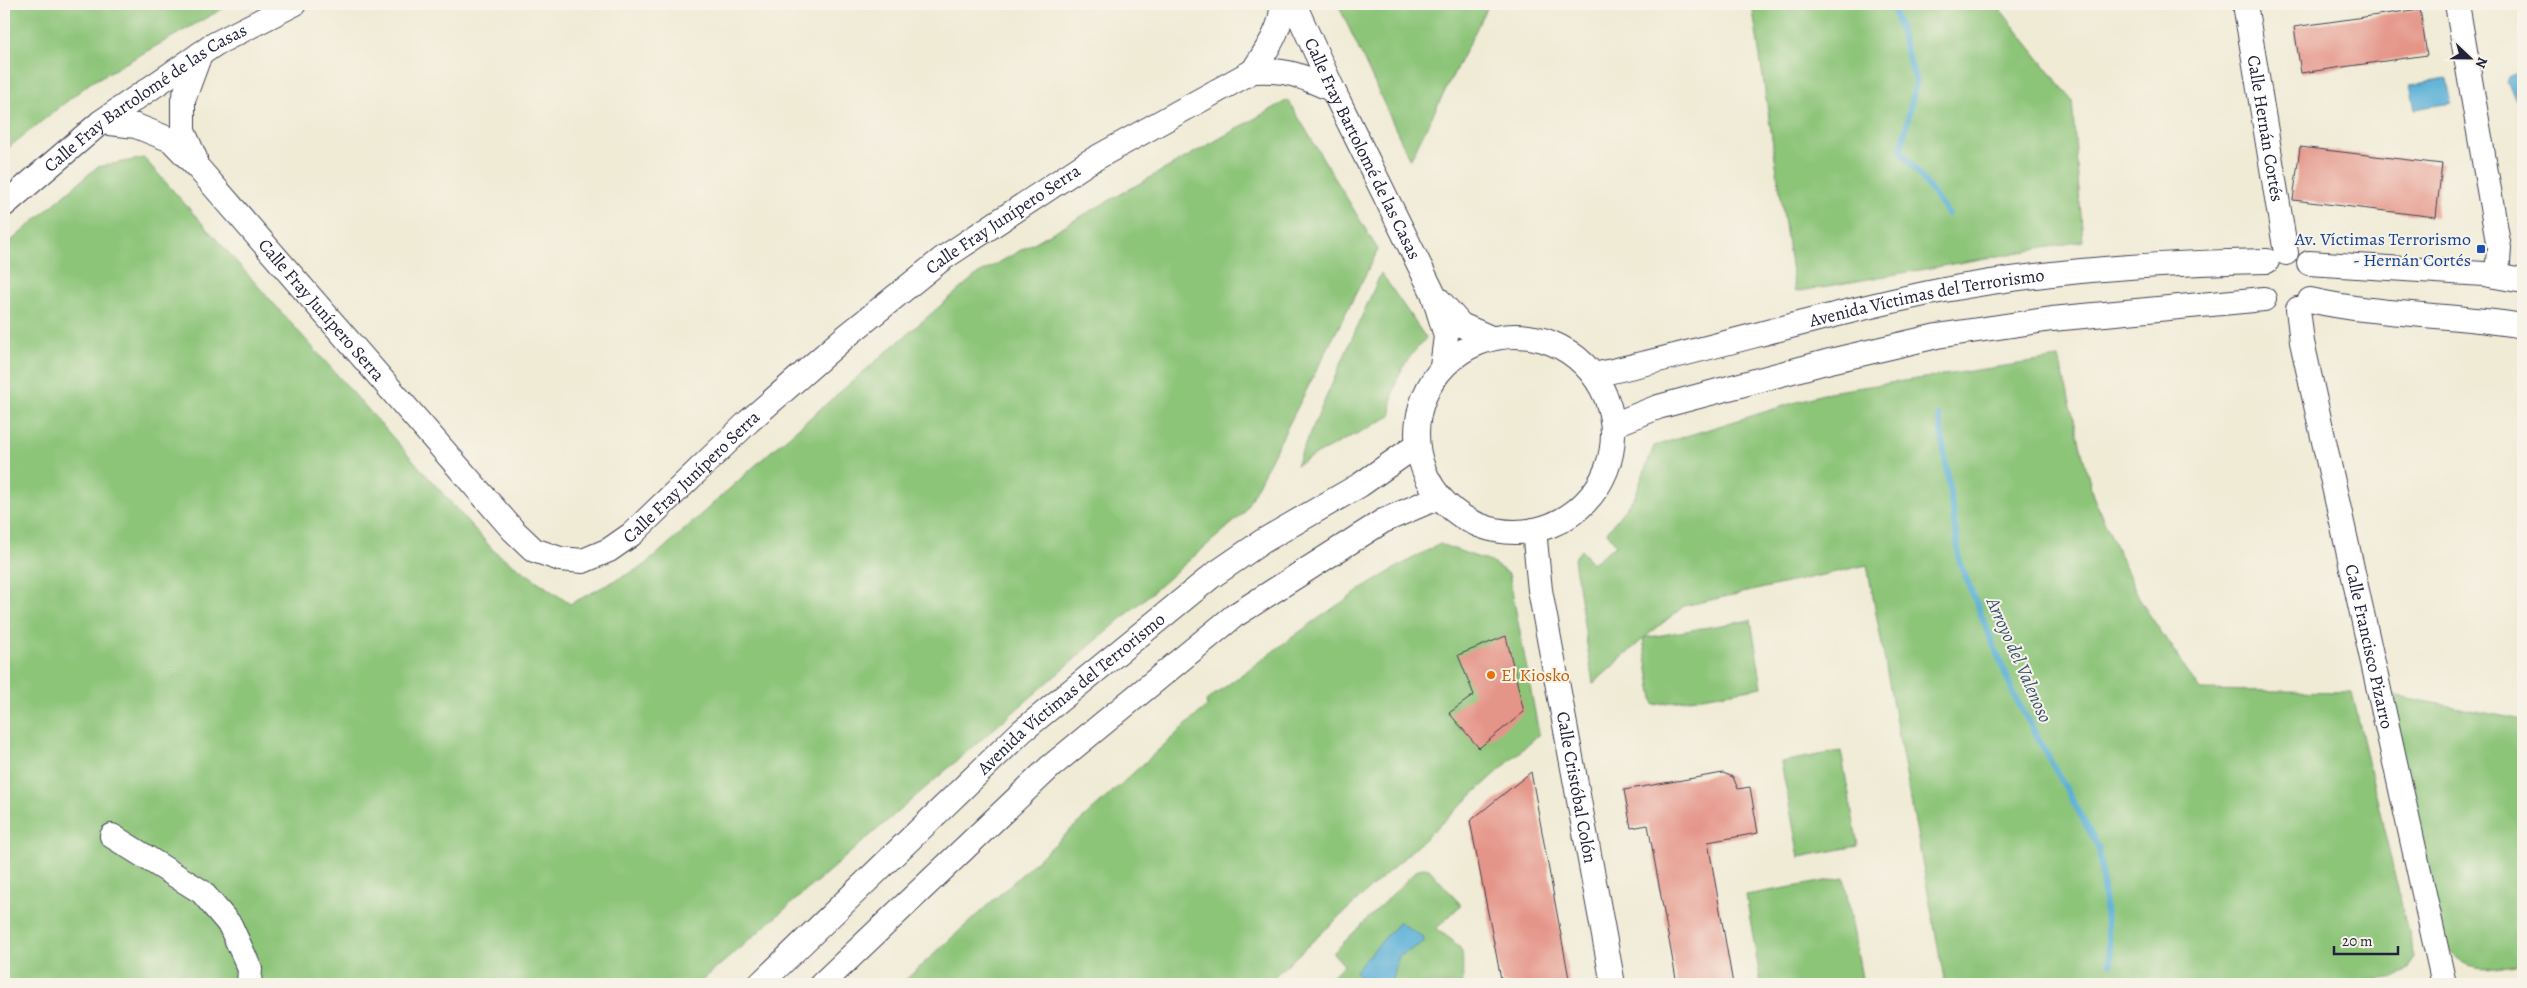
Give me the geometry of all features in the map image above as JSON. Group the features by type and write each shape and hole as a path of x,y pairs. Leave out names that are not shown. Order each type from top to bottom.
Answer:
{"street":[{"name":"Calle Fray Bartolomé de las Casas","path":"4,205 100,122 200,54 294,4"},
{"name":"Calle Fray Junípero Serra","path":"1253,71 1270,45 1282,13 1282,4"},
{"name":"Calle Fray Bartolomé de las Casas","path":"1294,4 1333,90 1433,293 1446,336 1442,367"},
{"name":"Calle Hernán Cortés","path":"2244,4 2277,257"},
{"path":"2457,4 2499,248 2497,276"},
{"name":"Calle Fray Junípero Serra","path":"199,169 183,131 183,100 200,54"},
{"name":"Calle Fray Junípero Serra","path":"100,122 136,126 171,140 199,169 513,530 534,550 560,559 583,561 609,550 632,534 749,420 844,338 942,259 1087,163 1253,71 1278,70 1304,77 1333,90"},
{"path":"2304,304 2316,288 2315,275 2309,263 2295,254 2277,257 2260,273 2259,287 2264,300 2274,308 2285,311 2304,304 2485,320 2523,326"},
{"name":"Avenida Víctimas del Terrorismo","path":"1594,375 1647,364 1829,316 1941,291 2061,272 2277,257"},
{"path":"2309,263 2354,264 2497,276 2523,281"},
{"name":"Calle Fray Bartolomé de las Casas","path":"1433,293 1461,325 1491,338"},
{"path":"1613,425 1658,407 1826,362 1937,336 2052,319 2264,300"},
{"name":"Calle Francisco Pizarro","path":"2304,304 2300,336 2444,984"},
{"path":"1520,335 1548,341 1573,354 1594,375 1607,398 1613,425 1611,454 1601,481 1576,510 1560,521 1534,530 1507,532 1482,527 1458,515 1439,497 1424,473 1417,445 1418,417 1427,390 1442,367 1464,350 1491,338 1520,335"},
{"name":"Avenida Víctimas del Terrorismo","path":"760,984 1022,731 1212,576 1263,542 1360,485 1417,445"},
{"path":"822,984 1050,767 1234,616 1383,521 1439,497"},
{"name":"Calle Cristóbal Colón","path":"1534,530 1540,590 1613,984"},
{"path":"112,836 202,892 230,925 250,969 250,984"}],"green space":[{"path":"4,4 231,4 90,83 4,151"},
{"path":"1338,4 1489,4 1410,160"},
{"path":"1752,4 1996,4 2072,100 2083,241 1795,292"},
{"path":"1288,100 1378,250 1243,514 698,984 4,984 4,247 97,167 144,158 494,551 570,604 645,565 768,454 975,276"},
{"path":"1381,273 1426,338 1400,373 1396,382 1391,416 1296,465"},
{"path":"2059,358 2093,496 2141,602 2200,690 2352,692 2414,958 2409,970 2389,978 2341,984 1945,984 1867,565 1684,606 1644,638 1751,620 1762,687 1654,705 1643,639 1593,684 1574,559 1581,550 1592,563 1616,545 1607,532 1635,496 1654,446 1829,392"},
{"path":"1440,544 1491,562 1509,574 1539,734 1266,984 901,984 1207,706 1206,701 1349,598"},
{"path":"2387,694 2523,720 2523,963 2480,968 2463,962 2446,946"},
{"path":"1841,751 1858,846 1799,857 1781,762"},
{"path":"1418,869 1429,869 1461,905 1436,929 1454,942 1462,951 1463,984 1317,984 1321,979 1326,981 1344,965 1333,953"},
{"path":"1844,878 1863,984 1761,984 1746,895"}],"water":[{"path":"2523,69 2523,108 2507,83 2509,77"},
{"path":"2447,79 2451,103 2415,109 2410,85"},
{"path":"1399,922 1423,937 1424,942 1398,957 1392,984 1366,984 1355,971"}],"building":[{"path":"2420,9 2427,55 2301,73 2294,27"},
{"path":"2300,147 2442,164 2436,217 2293,200"},
{"name":"El Kiosko","path":"1506,636 1524,712 1479,748 1449,713 1474,695 1458,655"},
{"path":"1531,772 1570,984 1502,984 1470,821"},
{"path":"1723,773 1733,777 1738,789 1750,787 1758,833 1708,842 1733,984 1677,984 1648,825 1631,828 1624,790"}],"waterway":[{"name":"Arroyo del Valenoso","path":"1892,4 1916,82 1901,150 1948,214"},
{"name":"Arroyo del Valenoso","path":"1939,416 1960,563 2014,695 2099,848 2111,963"}],"place":[{"name":"Av. Víctimas Terrorismo - Hernán Cortés","path":"2481,249"},
{"name":"El Kiosko","path":"1491,675"}]}
